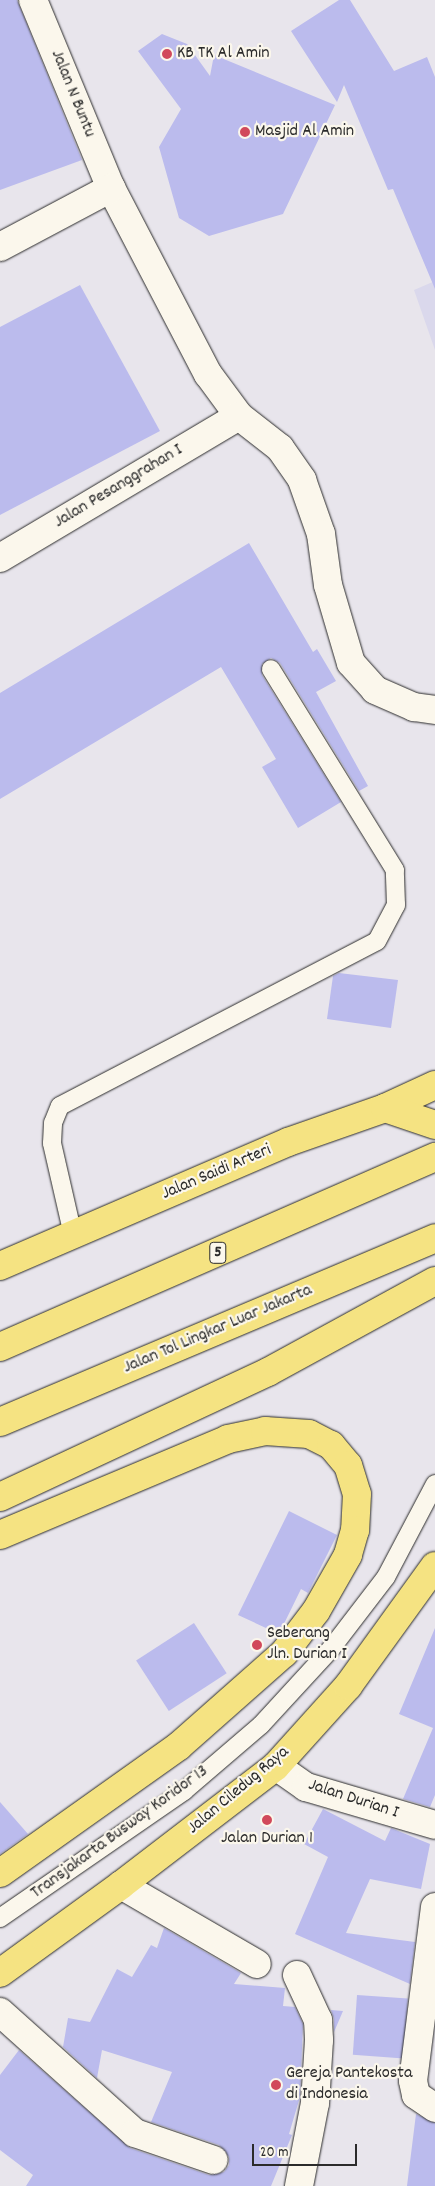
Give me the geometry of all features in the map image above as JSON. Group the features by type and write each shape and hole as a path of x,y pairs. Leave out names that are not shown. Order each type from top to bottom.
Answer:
{"main road":[{"name":"Jalan Saidi Arteri","path":"0,1266 288,1142 385,1108 435,1085"},
{"path":"385,1108 435,1125"},
{"name":"5","path":"0,1347 435,1157"},
{"name":"Jalan Tol Lingkar Luar Jakarta","path":"0,1422 435,1238"},
{"path":"0,1497 268,1372 428,1283"},
{"path":"0,1535 228,1439 265,1431 309,1434 331,1444 353,1476 357,1518 353,1541 332,1586 306,1625 268,1671 180,1746 0,1873"},
{"name":"Jalan Ciledug Raya","path":"0,1972 121,1886 276,1766 348,1686 435,1566"}],"street":[{"name":"Jalan N Buntu","path":"33,0 111,188 208,374 239,416 280,448 302,480 321,534 328,585 351,663 375,690 414,707 435,710"},
{"path":"0,247 111,188"},
{"name":"Jalan Pesanggrahan I","path":"0,558 239,416"},
{"name":"Jalan Durian I","path":"276,1766 306,1787 435,1825"},
{"path":"121,1886 257,1964"},
{"path":"435,1906 412,2081 416,2095 435,2108"},
{"path":"297,1975 318,2020 319,2040 315,2103 298,2186"},
{"path":"0,2012 134,2133 214,2160"}],"lane":[{"path":"73,1234 52,1143 52,1123 60,1106 377,941 396,905 395,870 271,669"},
{"name":"Transjakarta Busway Koridor 13","path":"0,1918 184,1791 261,1725 330,1650 386,1577 435,1484"}],"shaded area":[{"path":"435,281 435,350 414,290"}],"building":[{"path":"0,0 17,0 82,160 0,190"},
{"path":"339,0 350,0 394,71 427,57 435,77 435,289 393,189 388,190 344,85 337,102 291,31"},
{"name":"Masjid Al Amin","path":"162,34 187,44 210,76 214,55 335,105 283,214 209,236 179,218 159,147 181,109 138,51"},
{"path":"80,285 160,431 0,515 0,327"},
{"path":"249,543 313,652 317,649 336,681 316,692 368,786 359,791 280,663 271,658 262,664 262,675 341,802 298,828 262,767 276,759 221,667 0,799 0,693"},
{"path":"339,973 398,980 391,1028 327,1019 333,976"},
{"path":"289,1511 337,1535 308,1593 301,1589 279,1634 238,1615"},
{"path":"194,1623 227,1673 169,1711 136,1661"},
{"path":"435,1628 435,1795 430,1807 403,1799 433,1728 399,1714"},
{"path":"0,1802 28,1834 0,1854"},
{"path":"323,1809 385,1841 391,1828 430,1844 421,1889 370,1879 346,1933 415,1942 410,1984 295,1934 328,1857 304,1844"},
{"path":"164,1928 241,1973 234,1984 285,1988 283,2006 295,2007 303,2024 300,2097 289,2134 292,2135 271,2186 26,2186 33,2175 0,2150 0,2075 19,2050 130,2148 209,2175 224,2172 229,2165 229,2157 219,2145 151,2122 172,2072 102,2050 97,2078 63,2047 68,2018 90,2022 117,1969 132,1977 151,1945 157,1948"},
{"path":"357,1995 408,1999 404,2058 353,2055"},
{"path":"331,2010 343,2011 334,2032 334,2019"},
{"path":"416,2114 435,2123 435,2186 407,2186"}],"place":[{"name":"KB TK Al Amin","path":"167,54"},
{"name":"Masjid Al Amin","path":"245,132"},
{"name":"Seberang Jln. Durian I","path":"257,1645"},
{"name":"Jalan Durian 1","path":"267,1820"},
{"name":"Gereja Pantekosta di Indonesia","path":"276,2085"}]}
